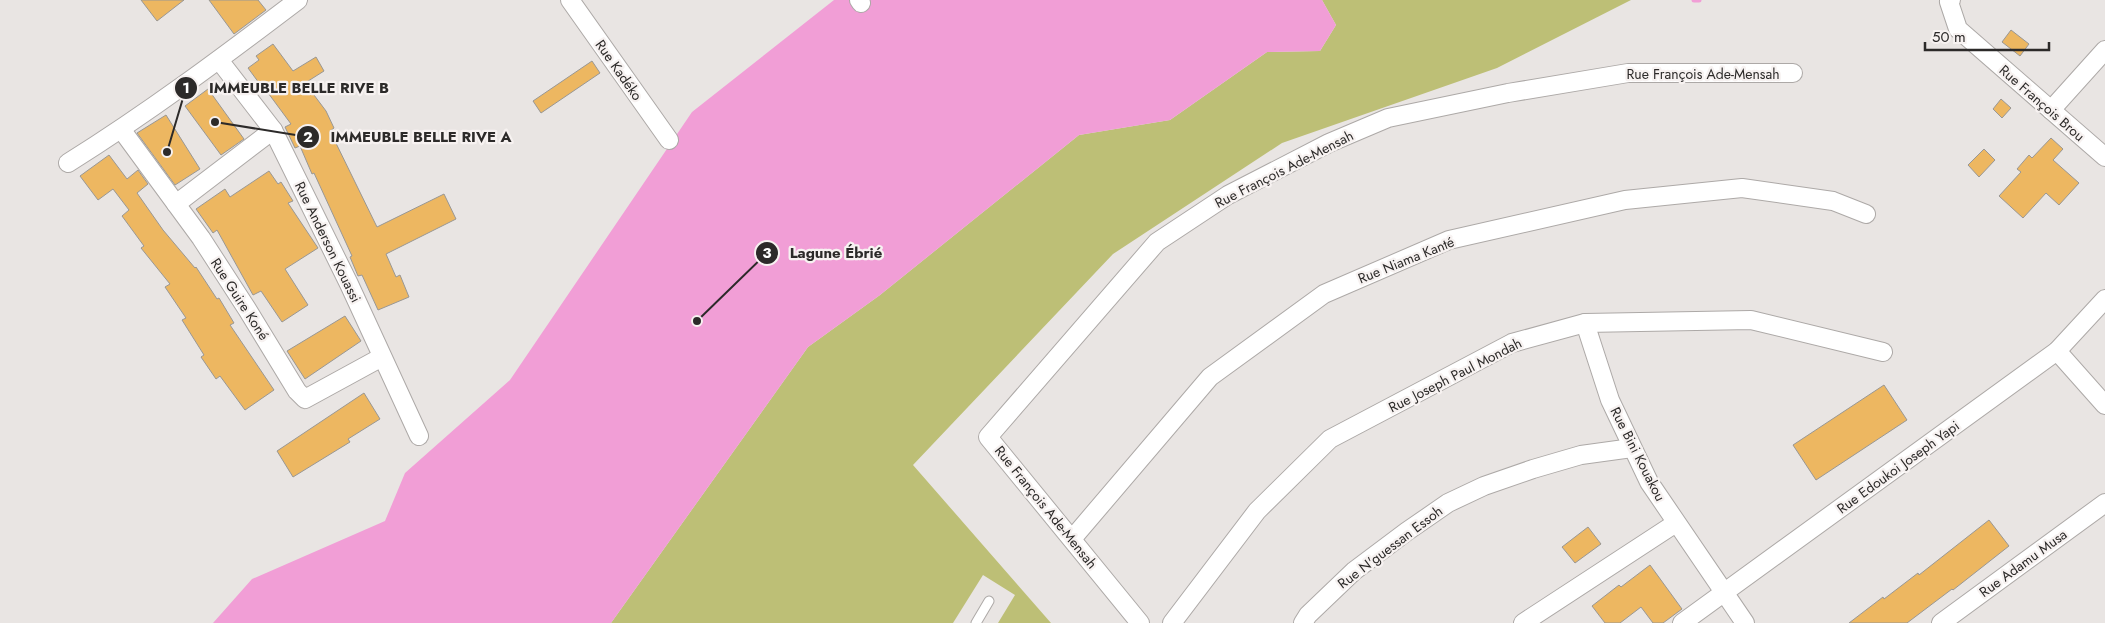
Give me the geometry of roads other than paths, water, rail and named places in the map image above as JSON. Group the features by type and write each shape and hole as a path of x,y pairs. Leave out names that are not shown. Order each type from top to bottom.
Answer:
{"street":[{"path":"68,163 122,129 219,60 298,0"},
{"name":"Rue Kadéko","path":"570,0 669,140"},
{"name":"Rue François Brou","path":"1951,0 1949,2 1958,29 2105,157"},
{"path":"2051,110 2105,50"},
{"name":"Rue Anderson Kouassi","path":"219,60 273,130 345,276 418,436"},
{"name":"Rue François Ade-Mensah","path":"1140,623 988,436 1157,242 1228,195 1329,143 1388,118 1508,93 1628,73 1793,73"},
{"name":"Rue Guire Koné","path":"122,129 248,308 297,391 305,399 382,357"},
{"path":"176,204 273,130"},
{"name":"Rue Niama Kanté","path":"1072,539 1210,377 1324,294 1449,240 1625,200 1742,188 1833,201 1866,214"},
{"name":"Rue Edoukoi Joseph Yapi","path":"1682,623 2057,351 2105,300"},
{"name":"Rue Joseph Paul Mondah","path":"1172,623 1256,511 1330,439 1512,342 1585,323 1751,320 1883,352"},
{"name":"Rue Bini Kouakou","path":"1585,323 1610,400 1649,482 1745,623"},
{"path":"2057,351 2105,405"},
{"name":"Rue N'guessan Essoh","path":"1302,623 1354,571 1448,503 1484,486 1533,469 1582,455 1632,448"},
{"name":"Rue Adamu Musa","path":"1942,623 2105,503"},
{"path":"1523,623 1676,522"}],"lane":[{"path":"976,623 990,601"}],"waterway":[{"path":"1694,0 1699,0"}],"place":[{"name":"IMMEUBLE BELLE RIVE A","path":"215,122"},
{"name":"IMMEUBLE BELLE RIVE B","path":"167,152"},
{"name":"Lagune Ébrié","path":"697,321"}]}
